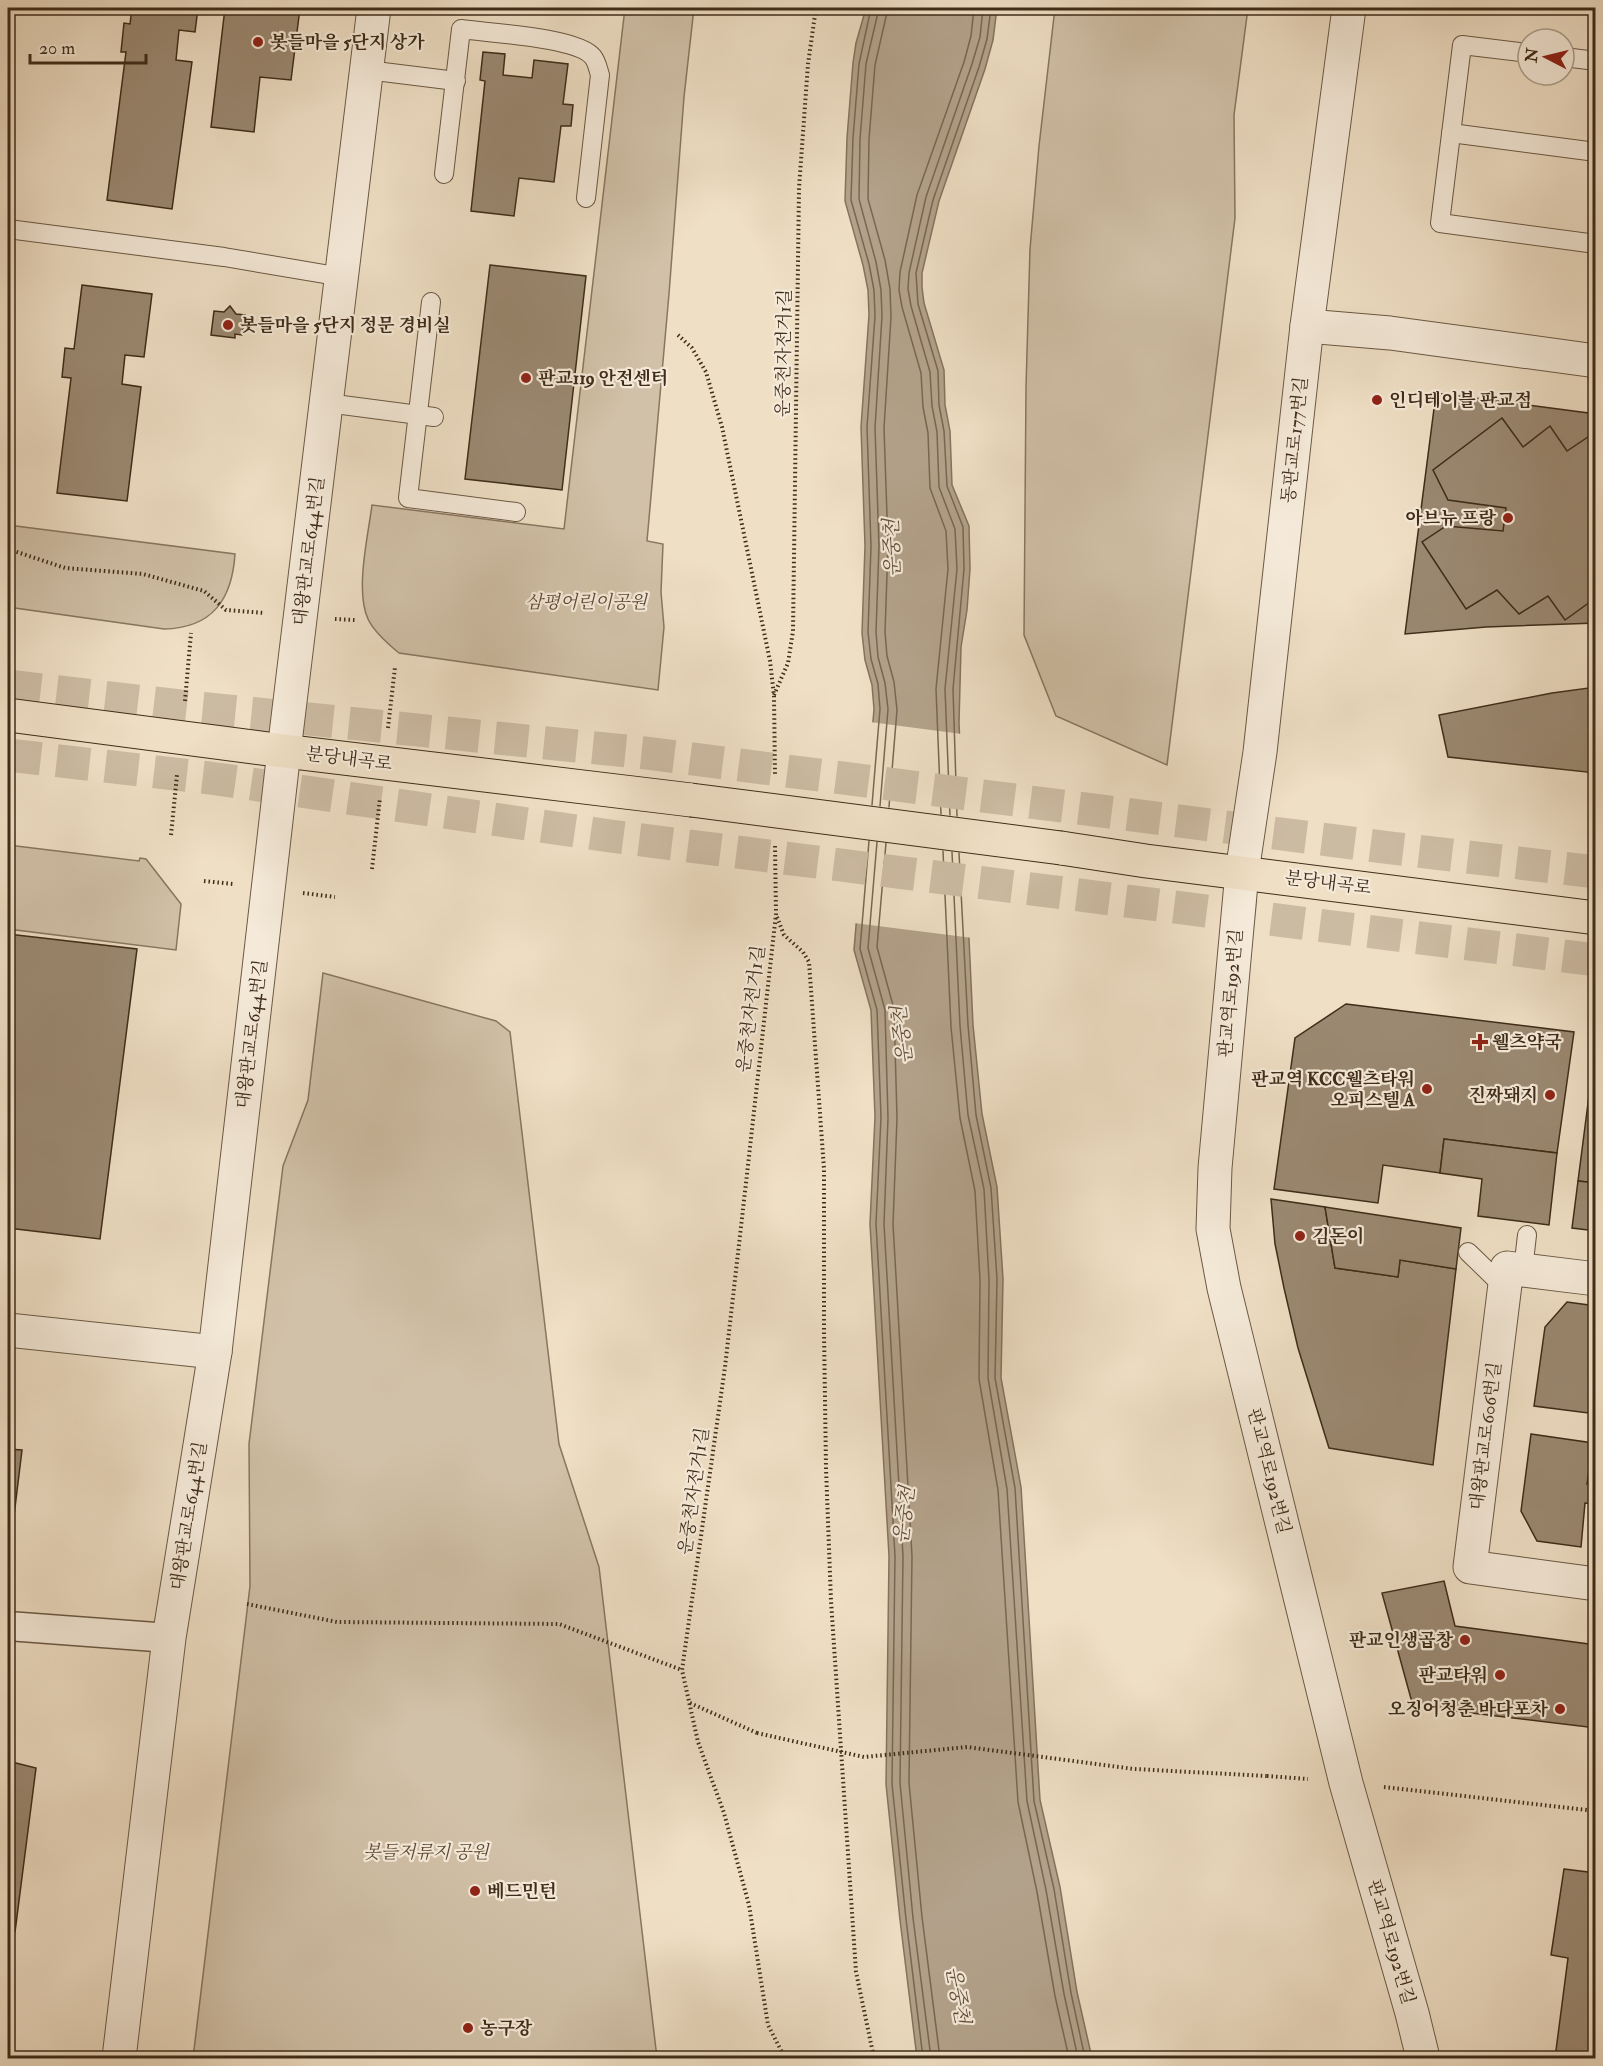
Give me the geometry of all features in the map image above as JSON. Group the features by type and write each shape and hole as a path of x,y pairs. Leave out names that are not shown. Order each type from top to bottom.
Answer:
{"main road":[{"name":"분당내곡로","path":"8,715 691,800 1596,918"}],"street":[{"name":"대왕판교로644번길","path":"119,2058 169,1638 215,1352 284,751 374,8"},
{"name":"동판교로177번길","path":"1242,872 1260,752 1307,326 1349,8"},
{"path":"1307,326 1390,333 1596,361"},
{"name":"판교역로192번길","path":"1242,872 1215,1168 1213,1229 1224,1288 1346,1783 1423,2058"},
{"path":"1514,1278 1596,1279"},
{"name":"대왕판교로606번길","path":"1514,1278 1470,1567 1596,1584"},
{"path":"8,1330 215,1352"},
{"path":"8,1626 169,1638"}],"lane":[{"path":"444,174 461,29 568,44 593,56 600,75 586,198"},
{"path":"1516,52 1462,45 1440,223 1596,244"},
{"path":"1576,58 1596,61"},
{"path":"367,70 456,81"},
{"path":"1451,133 1596,152"},
{"path":"8,229 224,257 342,277"},
{"path":"431,302 426,416 408,498 516,513"},
{"path":"327,403 426,416"},
{"path":"1468,1252 1514,1278 1527,1235"}],"path":[{"name":"운중천자전거1길","path":"774,696 788,663 793,631 799,188 804,108 816,8"},
{"name":"운중천자전거1길","path":"678,335 687,341 702,364 722,427 770,662 774,696 775,788"},
{"path":"8,549 65,568 143,574 169,580 204,591 226,610"},
{"name":"운중천자전거1길","path":"775,845 776,914 725,1367 682,1670 698,1742 724,1813 749,1905 768,2025 785,2058"},
{"name":"운중천자전거1길","path":"776,914 784,935 803,952 809,962 824,1169 825,1400 831,1601 856,1972 874,2058"},
{"path":"248,1604 337,1622 559,1624 682,1670"},
{"path":"689,1703 757,1732 864,1757 967,1747 1134,1769 1267,1776"},
{"path":"1346,1783 1596,1811"}],"green space":[{"name":"삼평어린이공원","path":"625,8 694,8 684,97 647,541 663,544 661,592 664,627 658,690 399,653 374,629 364,607 362,579 372,505 564,529"},
{"path":"1055,8 1248,8 1234,115 1235,218 1167,765 1056,716 1024,635 1026,387 1030,249"},
{"path":"8,525 235,554 233,570 224,598 216,608 207,617 181,627 164,629 8,607"},
{"path":"8,845 139,861 140,858 146,859 181,904 176,950 8,929"},
{"name":"봇들저류지 공원","path":"323,973 496,1021 510,1032 559,1444 599,1567 657,2058 193,2058 250,1586 249,1444 283,1166 308,1100"}],"water":[{"name":"운중천","path":"866,8 997,8 993,40 985,69 939,201 922,273 922,287 924,303 944,370 952,485 969,526 970,569 961,647 959,723 973,1025 982,1114 997,1187 1003,1279 1001,1378 1021,1487 1040,1800 1060,1887 1077,1992 1092,2058 917,2058 900,1920 886,1784 889,1556 870,1224 875,1117 871,1010 854,950 874,709 862,633 865,546 861,427 869,315 868,290 845,201 853,63"}],"pier":[{"path":"870,722 962,734 973,938 854,923"}],"building":[{"path":"132,8 198,8 195,32 179,30 176,60 192,62 172,209 107,200 126,52 121,52 124,23 130,24"},
{"name":"봇들마을 5단지 상가","path":"225,8 300,8 291,80 260,77 254,132 211,127"},
{"path":"483,52 505,54 503,75 532,78 534,60 568,64 563,104 573,105 571,126 561,126 554,182 519,178 514,216 471,211 485,81 480,80"},
{"name":"판교119 안전센터","path":"490,265 586,276 562,490 465,479"},
{"path":"82,285 152,294 144,357 125,355 122,384 141,387 127,501 57,493 71,378 62,377 65,348 74,349"},
{"name":"봇들마을 5단지 정문 경비실","path":"230,306 236,314 245,315 242,335 235,334 235,338 211,335 214,311 224,312"},
{"name":"아브뉴 프랑","path":"1436,393 1596,414 1596,623 1486,627 1405,634"},
{"name":"아브뉴 프랑","path":"1502,418 1523,447 1550,426 1567,451 1591,435 1596,441 1596,610 1590,602 1565,620 1548,596 1519,614 1497,590 1466,609 1422,542 1446,526 1503,531 1506,508 1448,500 1433,470"},
{"path":"1596,687 1596,773 1448,757 1439,715 1552,693"},
{"path":"8,934 137,949 100,1239 8,1228"},
{"name":"판교역 KCC웰츠타워 오피스텔 A","path":"1346,1004 1574,1032 1557,1153 1444,1139 1440,1173 1383,1165 1378,1203 1274,1189 1295,1038"},
{"path":"1596,1041 1596,1183 1578,1181"},
{"path":"1444,1139 1557,1153 1549,1225 1478,1216 1482,1179 1440,1173"},
{"path":"1578,1181 1596,1183 1596,1231 1572,1228"},
{"path":"1271,1199 1325,1207 1335,1268 1398,1277 1400,1260 1456,1269 1433,1465 1329,1448 1298,1348 1284,1288 1275,1244"},
{"path":"1325,1207 1461,1228 1456,1269 1400,1260 1398,1277 1335,1268"},
{"path":"1567,1302 1596,1306 1596,1414 1534,1406 1545,1327"},
{"path":"1531,1434 1593,1443 1587,1484 1596,1485 1596,1504 1585,1503 1581,1547 1537,1541 1521,1511"},
{"path":"8,1449 22,1450 12,1532 8,1531"},
{"name":"판교타워","path":"1444,1581 1455,1626 1596,1645 1596,1728 1413,1706 1382,1593"},
{"path":"8,1761 36,1768 15,1932 8,1931"},
{"path":"1564,1869 1596,1873 1596,2058 1555,2058 1568,1958 1551,1955"}],"tunnel":[{"path":"8,686 189,707 646,753 1596,872"},
{"path":"8,755 210,778 610,836 1596,960"}],"place":[{"name":"봇들마을 5단지 상가","path":"258,42"},
{"name":"봇들마을 5단지 정문 경비실","path":"228,325"},
{"name":"판교119 안전센터","path":"526,378"},
{"name":"인디테이블 판교점","path":"1377,400"},
{"name":"아브뉴 프랑","path":"1508,518"},
{"name":"웰츠약국","path":"1480,1042"},
{"name":"판교역 KCC웰츠타워 오피스텔 A","path":"1427,1089"},
{"name":"진짜돼지","path":"1550,1095"},
{"name":"김돈이","path":"1300,1236"},
{"name":"판교인생곱창","path":"1465,1640"},
{"name":"판교타워","path":"1500,1675"},
{"name":"오징어청춘 바다포차","path":"1560,1709"},
{"name":"베드민턴","path":"475,1891"},
{"name":"농구장","path":"468,2028"}]}
